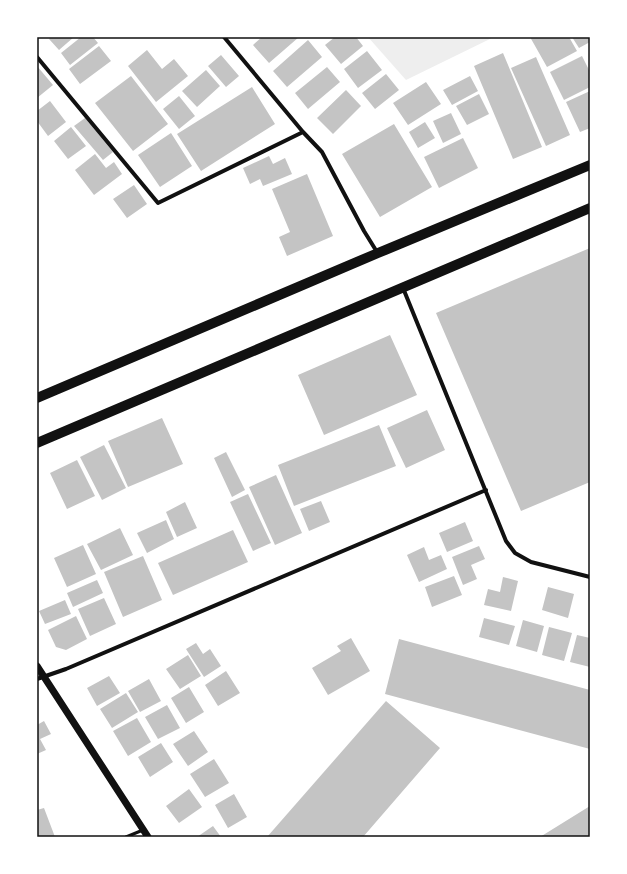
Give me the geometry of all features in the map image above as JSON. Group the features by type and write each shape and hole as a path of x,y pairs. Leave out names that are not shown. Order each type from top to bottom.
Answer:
{"main road":[{"path":"37,398 378,253 590,165"},
{"path":"37,443 590,208"}],"street":[{"path":"224,37 303,132 322,152 364,231 378,253"},
{"path":"37,57 158,203 303,132"},
{"path":"403,288 506,541 515,553 531,562 590,577"},
{"path":"40,677 66,669 486,490"},
{"path":"37,666 40,677 148,837"}],"lane":[{"path":"126,837 144,830"}],"shaded area":[{"path":"368,37 494,37 406,80"}],"building":[{"path":"51,37 74,37 59,50 49,39"},
{"path":"81,37 93,37 98,43 70,65 61,53"},
{"path":"262,37 299,37 269,63 253,45"},
{"path":"335,37 356,37 363,46 341,64 325,45"},
{"path":"530,37 569,37 577,51 547,67"},
{"path":"572,37 590,37 590,42 579,48"},
{"path":"308,40 322,57 287,87 273,71"},
{"path":"99,46 111,61 80,84 69,69"},
{"path":"147,50 162,69 174,59 188,76 156,102 128,66"},
{"path":"367,51 382,70 358,88 344,69"},
{"path":"503,53 542,147 513,159 474,66"},
{"path":"221,55 239,76 226,87 208,66"},
{"path":"582,56 590,72 590,87 564,100 550,72"},
{"path":"536,57 570,135 546,146 511,68"},
{"path":"37,66 53,85 37,98"},
{"path":"327,67 340,82 308,109 295,93"},
{"path":"206,70 220,86 197,107 182,91"},
{"path":"386,74 399,90 375,109 362,93"},
{"path":"131,76 168,124 133,151 95,103"},
{"path":"470,76 478,91 452,105 443,90"},
{"path":"426,82 441,104 408,125 393,103"},
{"path":"252,87 275,124 201,171 177,134"},
{"path":"346,90 361,106 333,134 317,118"},
{"path":"590,91 590,128 580,132 566,102"},
{"path":"479,94 489,114 467,125 456,106"},
{"path":"179,96 195,116 179,129 163,109"},
{"path":"50,101 66,122 48,136 37,121 37,111"},
{"path":"451,113 461,134 443,143 433,121"},
{"path":"85,118 113,152 103,160 74,126"},
{"path":"425,122 435,138 418,148 409,132"},
{"path":"394,124 432,187 380,217 342,154"},
{"path":"71,127 86,146 68,159 54,141"},
{"path":"171,133 192,166 160,187 138,155"},
{"path":"463,138 478,168 439,188 424,157"},
{"path":"95,154 106,168 114,162 122,174 94,195 75,170"},
{"path":"269,156 273,164 285,158 292,174 263,186 260,179 250,184 243,168"},
{"path":"307,174 333,236 287,256 279,237 290,232 272,189"},
{"path":"134,185 147,204 127,218 113,199"},
{"path":"590,248 590,482 521,511 436,313"},
{"path":"390,335 417,395 324,435 298,375"},
{"path":"427,410 445,450 406,468 387,428"},
{"path":"162,418 183,464 128,487 108,441"},
{"path":"379,425 396,466 294,506 278,465"},
{"path":"104,445 126,488 102,500 80,457"},
{"path":"226,452 245,490 232,497 214,458"},
{"path":"77,460 95,496 67,509 50,473"},
{"path":"276,475 302,533 275,545 249,487"},
{"path":"248,494 271,543 253,551 230,502"},
{"path":"321,501 330,522 309,531 300,509"},
{"path":"185,502 197,528 177,537 166,512"},
{"path":"166,520 174,539 147,553 137,533"},
{"path":"465,522 473,541 447,552 439,533"},
{"path":"120,528 133,555 101,570 87,544"},
{"path":"233,530 248,562 173,595 158,563"},
{"path":"83,545 96,574 67,587 54,558"},
{"path":"479,546 485,559 471,565 477,579 463,585 452,557"},
{"path":"424,547 429,560 441,555 447,569 419,582 407,555"},
{"path":"143,556 162,600 123,617 104,572"},
{"path":"454,576 462,595 432,607 425,587"},
{"path":"503,577 518,581 511,611 484,605 488,589 500,592"},
{"path":"97,580 103,593 73,607 67,593"},
{"path":"548,587 574,594 568,618 542,610"},
{"path":"104,598 116,624 90,636 78,609"},
{"path":"65,600 71,614 45,624 39,611"},
{"path":"76,616 87,639 66,650 56,647 48,630"},
{"path":"484,618 515,626 509,645 479,637"},
{"path":"523,620 544,626 537,652 516,646"},
{"path":"549,627 572,633 564,661 542,655"},
{"path":"577,635 590,638 590,667 570,662"},
{"path":"351,638 370,671 328,695 312,668 341,651 337,646"},
{"path":"399,639 590,690 590,749 385,694"},
{"path":"196,643 203,654 210,649 221,666 204,677 186,649"},
{"path":"188,655 201,676 180,689 166,669"},
{"path":"226,671 240,693 218,706 205,685"},
{"path":"109,676 120,693 97,706 87,688"},
{"path":"149,679 161,701 140,712 128,691"},
{"path":"189,687 204,712 186,723 171,698"},
{"path":"126,693 138,712 112,728 100,709"},
{"path":"386,701 440,748 363,837 267,837"},
{"path":"167,705 180,728 158,739 145,717"},
{"path":"137,718 151,742 128,756 113,731"},
{"path":"44,721 51,734 40,739 46,750 37,754 37,725"},
{"path":"194,731 208,752 188,766 173,744"},
{"path":"161,743 173,762 150,777 138,757"},
{"path":"214,759 229,783 205,797 190,774"},
{"path":"189,789 202,807 179,823 166,806"},
{"path":"234,794 247,817 228,828 215,805"},
{"path":"590,806 590,837 540,837"},
{"path":"44,808 55,837 37,837 37,810"},
{"path":"213,826 221,837 197,837"}]}
